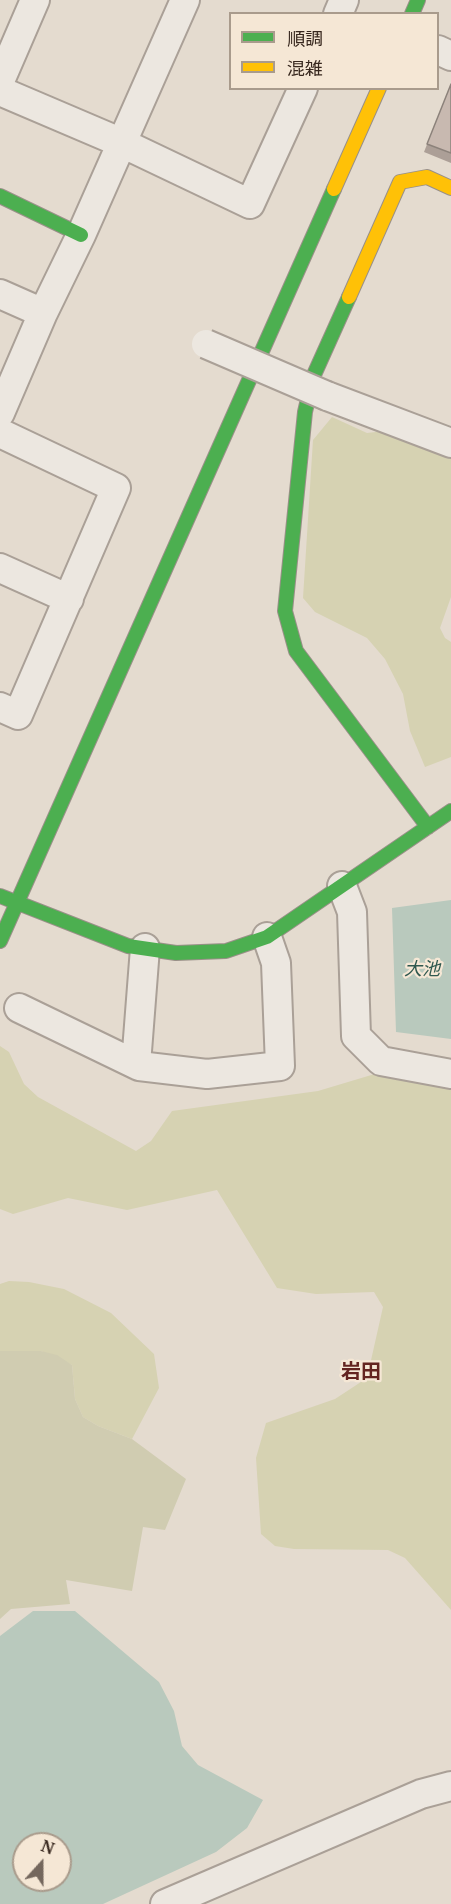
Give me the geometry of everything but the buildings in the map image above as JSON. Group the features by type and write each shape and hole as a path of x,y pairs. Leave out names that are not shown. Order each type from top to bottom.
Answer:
{"street":[{"path":"0,81 35,0"},
{"path":"0,413 185,0"},
{"path":"0,91 122,143 250,204 302,90"},
{"path":"0,941 378,90"},
{"path":"428,827 296,651 285,611 305,412 313,377 400,182 427,177 451,188"},
{"path":"0,196 81,235"},
{"path":"0,294 43,313"},
{"path":"206,344 327,396 451,443"},
{"path":"0,433 116,488 18,715 0,707"},
{"path":"0,568 69,599"},
{"path":"0,896 128,946 176,953 226,951 267,937 451,811"},
{"path":"342,886 352,912 356,1036 381,1061 451,1074"},
{"path":"19,1008 136,1064 207,1074 280,1066 276,963 267,937"},
{"path":"136,1064 145,948"},
{"path":"165,1904 421,1794 451,1786"}],"shaded area":[{"path":"332,417 367,433 393,430 451,453 451,597 440,628 445,638 451,642 451,757 425,767 410,731 403,694 385,659 367,638 315,612 303,598 313,440"},
{"path":"0,1046 9,1052 24,1084 38,1097 136,1151 151,1141 172,1111 318,1091 388,1070 451,1084 451,1610 405,1558 388,1550 294,1549 275,1546 261,1534 256,1458 266,1423 335,1399 367,1378 383,1307 374,1292 316,1294 277,1288 217,1190 127,1210 68,1198 13,1214 0,1209"},
{"path":"9,1281 29,1282 64,1289 111,1313 154,1354 159,1388 132,1439 98,1426 83,1417 75,1399 72,1365 41,1351 0,1351 0,1284"},
{"path":"0,1351 41,1351 57,1355 72,1365 75,1399 83,1417 98,1426 132,1439 186,1479 165,1530 143,1527 132,1591 66,1580 70,1604 11,1609 0,1619"}],"water":[{"name":"大池","path":"451,900 451,1039 396,1032 392,908"},
{"path":"33,1611 75,1611 159,1682 174,1711 182,1746 198,1765 263,1800 247,1828 216,1852 103,1904 0,1904 0,1636"}],"traffic: fast":[{"path":"413,12 418,0"},
{"path":"0,941 334,189"},
{"path":"0,196 81,235"},
{"path":"349,297 313,377 305,412 285,611 296,651 428,827"},
{"path":"0,896 128,946 176,953 226,951 267,937 451,811"}],"traffic: slow":[{"path":"334,189 378,90"},
{"path":"349,297 400,182 427,177 451,188"}],"district":[{"name":"岩田","path":"361,1372"}]}
